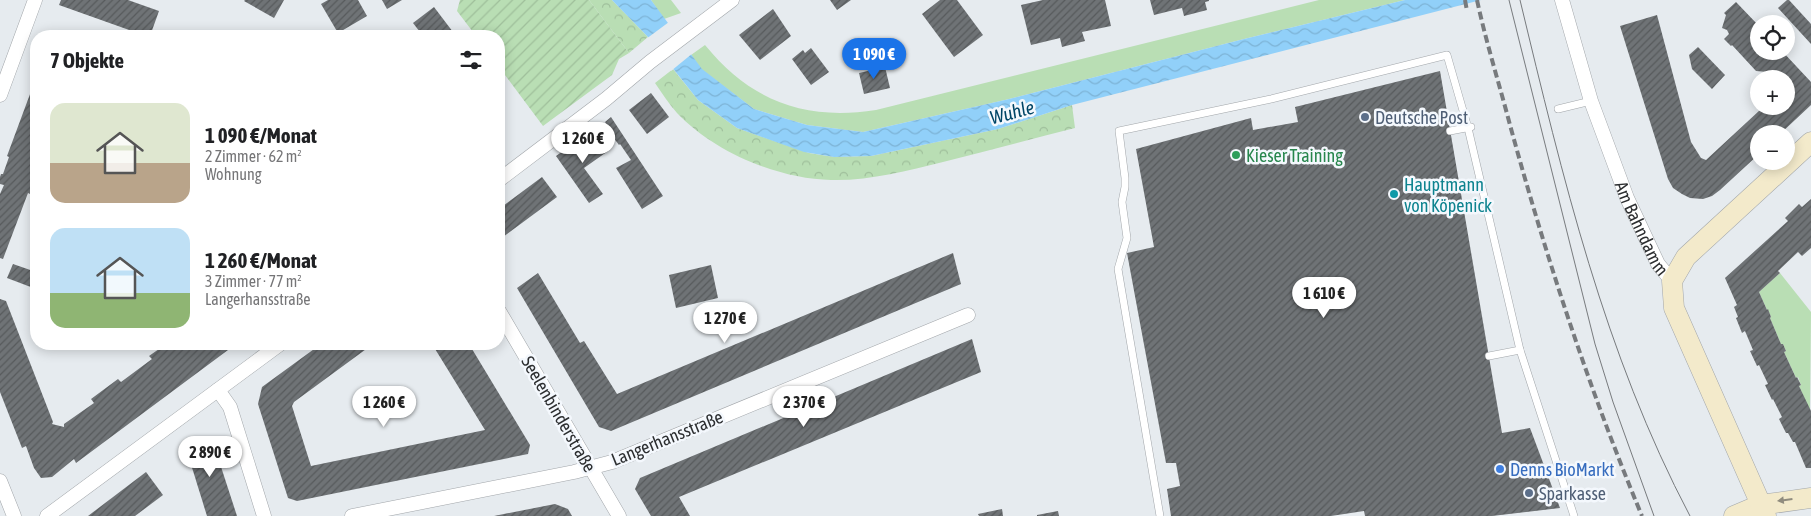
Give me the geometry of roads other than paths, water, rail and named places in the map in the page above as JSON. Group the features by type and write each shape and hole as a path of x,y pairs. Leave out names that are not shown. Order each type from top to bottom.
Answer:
{"street":[{"path":"0,96 35,0"},
{"path":"505,175 732,0"},
{"name":"Am Bahndamm","path":"1562,0 1591,101 1627,198 1658,264 1672,281 1674,308 1763,510"},
{"path":"1672,281 1686,257 1811,142"},
{"name":"Langerhansstraße","path":"352,516 612,462 968,315"},
{"name":"Seelenbinderstraße","path":"505,321 619,516"},
{"path":"47,516 272,350"},
{"path":"218,390 230,407 264,516"},
{"path":"0,481 14,516"},
{"path":"1734,516 1811,498"}],"lane":[{"path":"1160,516 1118,269 1128,238 1122,202 1125,178 1120,131 1271,98 1447,55 1470,128 1520,350 1574,516"},
{"path":"1558,109 1591,101"},
{"path":"1454,130 1470,128"},
{"path":"1489,356 1520,350"}],"water":[{"name":"Wuhle","path":"612,0 651,0 702,69 754,109 807,125 863,132 1005,100 1405,0 1481,0 1072,105 998,129 871,156 834,157 804,152 737,128 698,100 648,37"}],"tram line":[{"path":"1509,0 1595,344 1613,402 1654,516"},
{"path":"1520,0 1570,199 1610,328 1633,392 1690,516"}],"railway":[{"path":"1465,0 1467,11"},
{"path":"1477,0 1488,47 1554,273 1586,371 1642,516"}],"place":[{"name":"Deutsche Post","path":"1365,117"},
{"name":"Kieser Training","path":"1236,155"},
{"name":"Hauptmann von Köpenick","path":"1394,194"},
{"name":"Denns BioMarkt","path":"1500,469"},
{"name":"Sparkasse","path":"1529,493"}]}
